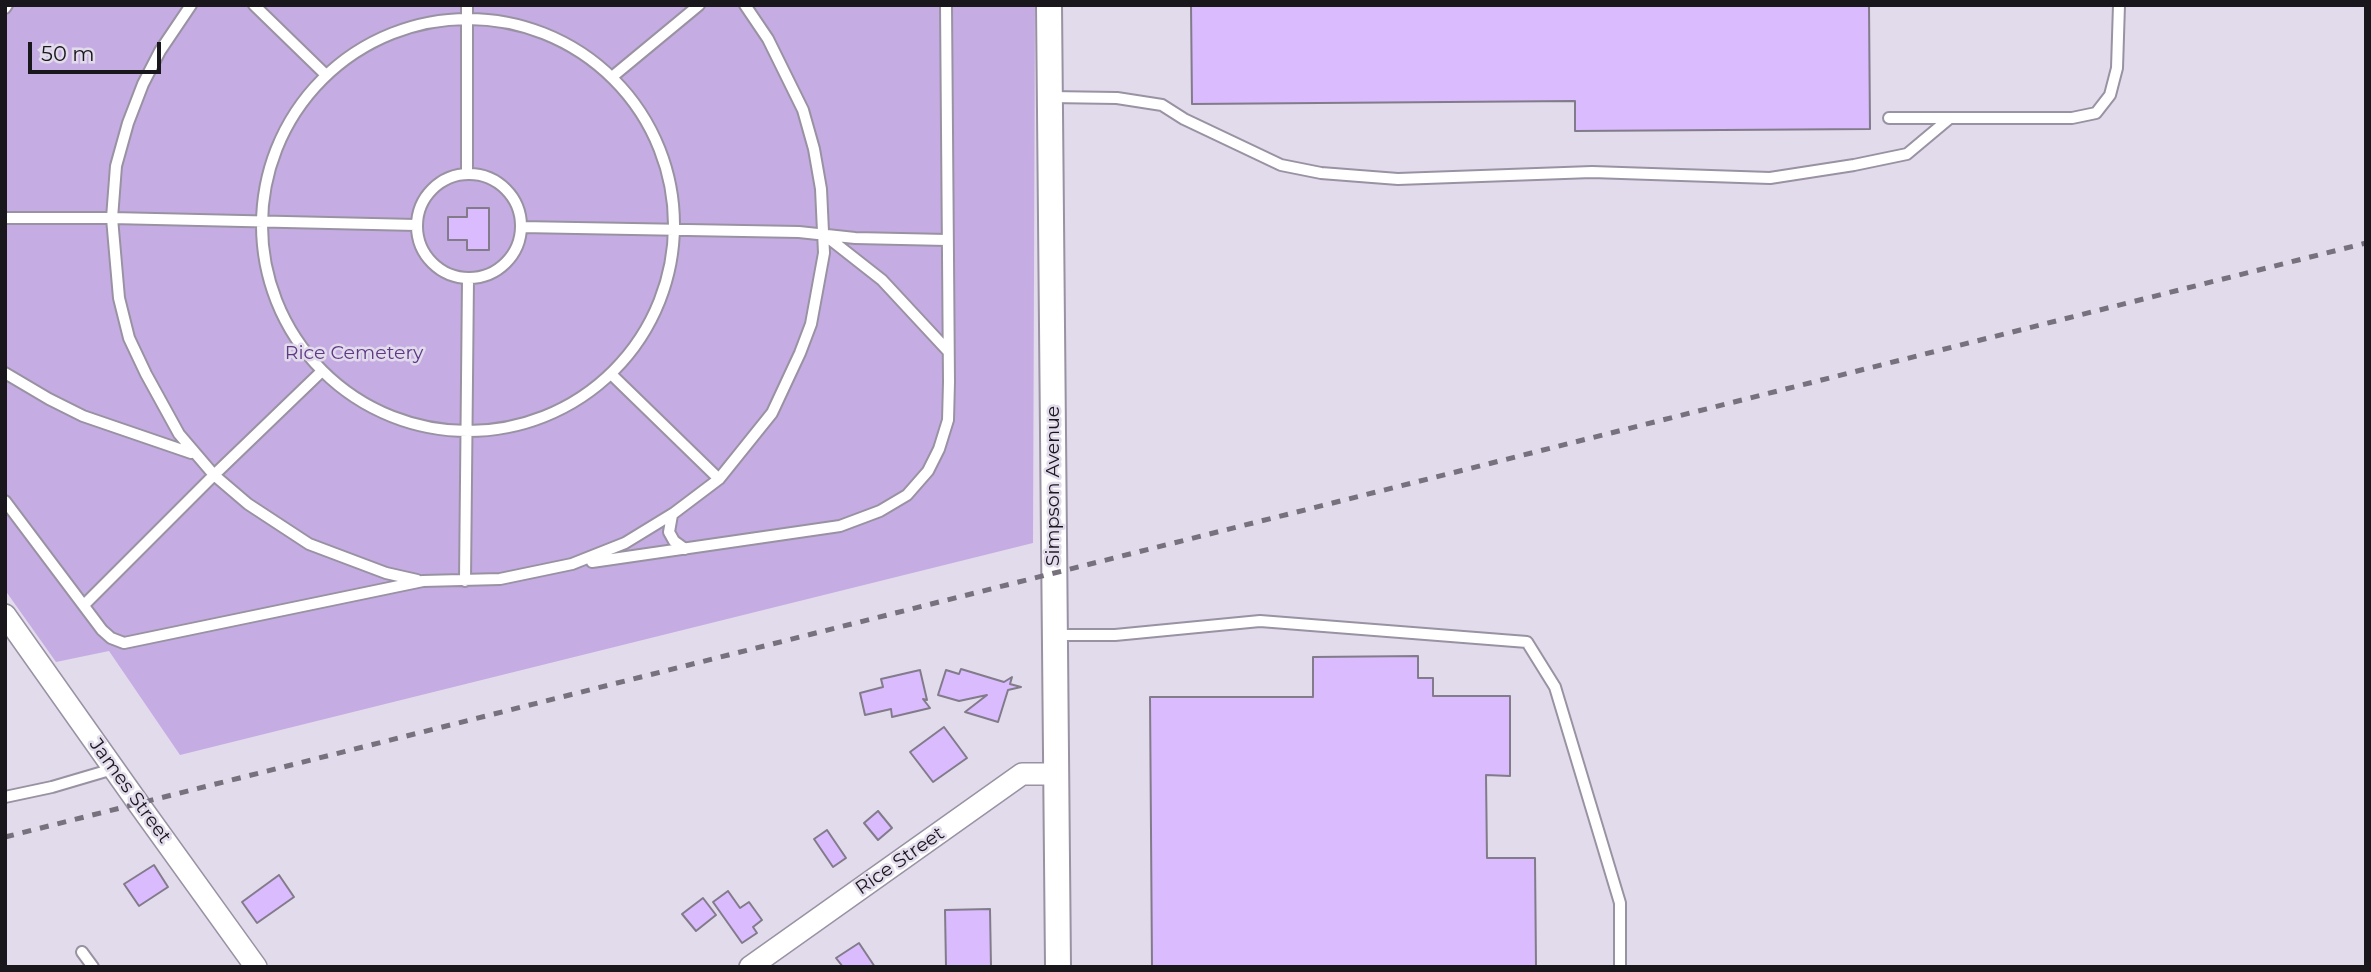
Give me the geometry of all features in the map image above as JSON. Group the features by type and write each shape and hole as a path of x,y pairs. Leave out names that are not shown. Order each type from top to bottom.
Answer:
{"street":[{"name":"Simpson Avenue","path":"1049,5 1058,967"},
{"name":"James Street","path":"5,615 256,967"},
{"name":"Rice Street","path":"750,967 1022,774 1055,774"}],"lane":[{"path":"191,5 160,51 143,83 116,166 112,218 119,298 129,338 178,434 214,475 258,511 309,544 386,573 424,581"},
{"path":"254,5 326,75"},
{"path":"467,5 467,174"},
{"path":"612,77 699,5"},
{"path":"572,564 625,543 672,515 719,479 772,413 800,354 810,324 820,284 825,235 814,149 803,110 768,40 745,5"},
{"path":"5,501 102,630 111,638 124,643 424,581 500,579 572,564 840,526 880,511 907,495 928,471 939,449 948,420 946,5"},
{"path":"1889,118 2072,118 2096,113 2110,95 2117,68 2119,5"},
{"path":"467,18 511,23 541,33 592,60 612,77 638,108 662,156 670,194 673,230 663,293 652,320 632,351 611,374 585,396 536,421 500,429 466,432 443,430 389,418 344,390 322,371 296,338 270,282 261,222 270,172 279,147 292,120 326,75 367,44 401,29 430,21 467,18"},
{"path":"1050,97 1117,98 1162,105 1184,119 1281,165 1321,173 1398,179 1592,172 1770,178 1853,166 1907,154 1950,118"},
{"path":"467,174 484,176 499,183 511,195 519,210 521,227 519,243 511,258 499,269 468,279 451,276 437,268 425,256 418,241 416,225 418,212 431,189 442,181 467,174"},
{"path":"5,218 416,225"},
{"path":"521,227 799,232 947,240"},
{"path":"825,235 882,280 948,351"},
{"path":"465,581 468,279"},
{"path":"84,605 322,371"},
{"path":"5,373 83,416 193,453"},
{"path":"611,374 719,479"},
{"path":"672,515 669,532 674,541 685,549"},
{"path":"1055,635 1115,635 1260,621 1527,642 1555,687 1620,903 1620,967"},
{"path":"5,797 52,787 113,769"},
{"path":"82,952 93,967"}],"green space":[{"name":"Rice Cemetery","path":"5,5 1035,5 1033,543 180,755 109,651 56,662 5,590"}],"building":[{"path":"1191,5 1869,5 1870,129 1575,131 1575,101 1192,104"},
{"path":"467,208 489,208 489,250 467,250 467,240 448,240 448,217 467,217"},
{"path":"1418,656 1418,678 1433,678 1433,696 1510,696 1510,776 1486,775 1487,858 1535,858 1536,967 1152,967 1150,697 1313,697 1313,657"},
{"path":"961,669 1004,682 1012,677 1010,684 1021,687 1008,690 998,722 965,712 987,695 959,701 938,695 946,670 959,674"},
{"path":"920,670 927,700 923,699 930,708 892,717 891,709 865,715 860,693 883,687 881,679"},
{"path":"944,727 967,758 933,782 910,752"},
{"path":"878,811 892,828 878,840 864,823"},
{"path":"827,830 846,858 833,867 814,839"},
{"path":"154,865 168,887 139,906 124,884"},
{"path":"279,875 294,897 257,923 242,902"},
{"path":"728,891 740,908 749,902 762,920 753,927 757,933 742,943 713,902"},
{"path":"703,898 716,915 696,931 682,914"},
{"path":"990,909 991,967 946,967 945,910"},
{"path":"859,943 875,967 843,967 836,958"}],"railway":[{"path":"5,837 2366,243"}]}
